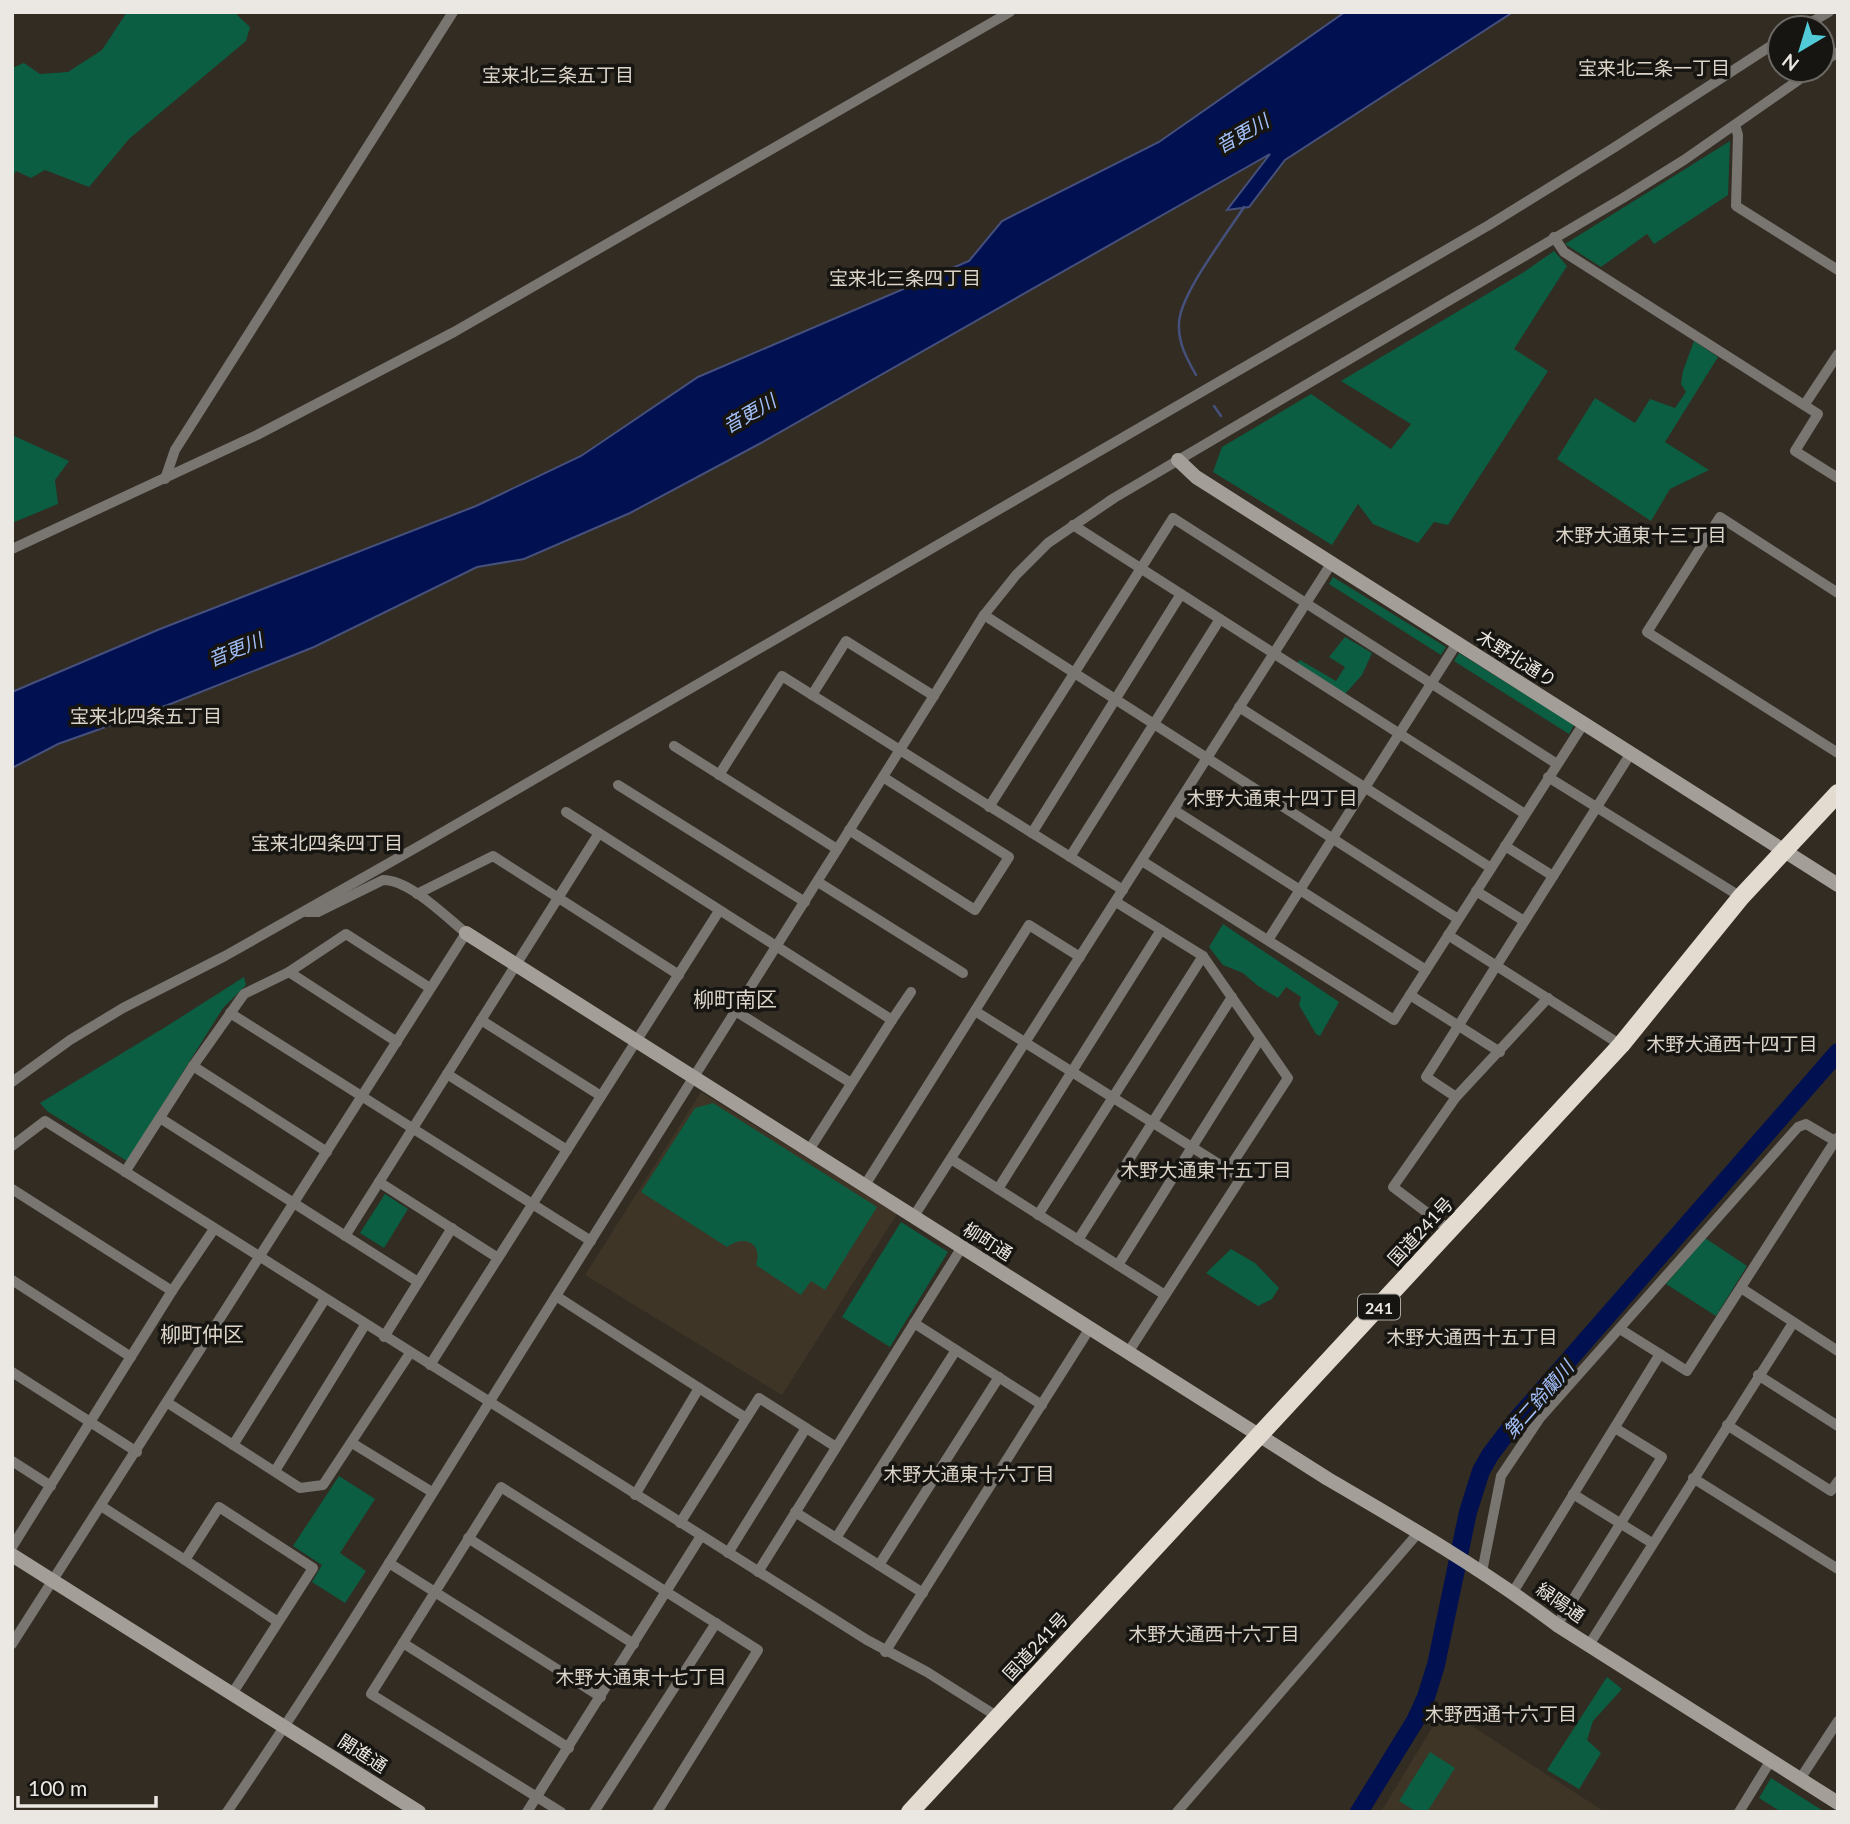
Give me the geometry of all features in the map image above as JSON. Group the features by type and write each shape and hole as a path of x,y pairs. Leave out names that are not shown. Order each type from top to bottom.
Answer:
{"highway":[{"name":"国道241号","path":"910,1812 1621,1045 1741,897 1838,793"}],"street":[{"path":"165,479 182,438 453,12"},
{"path":"12,549 257,435 454,332 1010,12"},
{"path":"12,1082 70,1040 123,1008 304,912 1489,225 1766,49"},
{"path":"227,1812 286,1727 984,615 1016,575 1048,544 1073,525 1684,160 1793,84"},
{"path":"1735,125 1738,135 1736,206 1838,270"},
{"path":"1554,237 1564,252 1818,414 1796,451 1838,478"},
{"path":"1805,404 1838,354"},
{"name":"木野北通り","path":"1178,460 1196,477 1331,564 1838,885"},
{"path":"1838,593 1720,517 1647,632 1838,753"},
{"path":"989,807 1173,518 1557,764"},
{"path":"1073,525 1525,814"},
{"path":"914,1216 1331,564"},
{"path":"1032,833 1181,594"},
{"path":"984,615 1458,919"},
{"path":"1070,857 1220,619"},
{"path":"812,695 846,641 934,696"},
{"path":"1268,940 1457,643"},
{"path":"719,775 782,676 1123,890"},
{"path":"1239,706 1491,868"},
{"path":"1142,861 1394,1020 1584,723"},
{"path":"674,746 837,849"},
{"path":"1456,1097 1426,1077 1631,753"},
{"path":"849,830 975,910 1009,857 883,777"},
{"path":"1548,777 1741,897"},
{"path":"618,785 805,902"},
{"path":"1174,810 1426,970"},
{"path":"566,812 892,1020"},
{"path":"345,1236 599,833"},
{"path":"1505,846 1553,876"},
{"path":"417,894 494,856 678,975"},
{"path":"12,1644 168,1404 466,933 417,894 392,880 383,880 318,912 304,912"},
{"path":"818,882 963,973"},
{"path":"1476,891 1524,921"},
{"path":"1116,902 1203,956 1288,1078 1228,1170"},
{"path":"430,1365 719,911"},
{"path":"865,1185 1029,925 1080,957"},
{"path":"998,1189 1161,930"},
{"name":"柳町通","path":"466,933 1259,1435"},
{"path":"125,1172 193,1066 244,994 289,972 346,934 430,988"},
{"path":"1448,935 1621,1045"},
{"path":"1038,1215 1203,956"},
{"path":"289,972 397,1042"},
{"path":"809,1150 911,992"},
{"path":"1410,995 1500,1052"},
{"path":"1078,1240 1231,997"},
{"path":"1450,1230 1392,1187 1456,1097 1548,998"},
{"path":"975,1011 1241,1178 1129,1351"},
{"path":"737,1012 851,1083"},
{"path":"230,1013 590,1241"},
{"path":"481,1020 601,1096"},
{"path":"1118,1265 1261,1039"},
{"path":"193,1066 327,1152"},
{"path":"447,1074 567,1150"},
{"path":"160,1118 418,1282"},
{"path":"12,1146 45,1121 885,1652 927,1672 998,1717"},
{"path":"1479,1570 1501,1476 1539,1418 1798,1127 1806,1124 1836,1138 1686,1371 1620,1329"},
{"path":"951,1159 1165,1295"},
{"path":"379,1182 498,1258"},
{"path":"12,1189 172,1291"},
{"path":"384,1337 452,1228"},
{"path":"12,1547 172,1291 214,1229"},
{"path":"758,1572 962,1247"},
{"path":"12,1280 131,1357"},
{"path":"1741,1289 1838,1351"},
{"path":"556,1296 746,1418"},
{"path":"233,1445 325,1299"},
{"path":"914,1323 1042,1405"},
{"path":"1589,1645 1793,1323"},
{"path":"275,1471 365,1325"},
{"path":"885,1652 1090,1328"},
{"path":"836,1538 956,1350"},
{"path":"168,1404 300,1488 323,1485 410,1353"},
{"path":"1513,1591 1660,1354"},
{"path":"12,1372 137,1452"},
{"path":"1758,1375 1838,1426"},
{"path":"879,1565 999,1377"},
{"path":"635,1495 699,1388"},
{"path":"680,1523 759,1398 836,1447"},
{"path":"1727,1425 1831,1491 1838,1481"},
{"path":"728,1553 806,1428"},
{"path":"1557,1625 1662,1457 1615,1428"},
{"name":"緑陽通","path":"1259,1435 1513,1591 1557,1625 1838,1803"},
{"path":"352,1443 432,1492"},
{"path":"12,1461 51,1486"},
{"path":"1693,1478 1838,1569"},
{"path":"561,1812 371,1694 501,1486 758,1650 657,1812"},
{"path":"1573,1494 1652,1543"},
{"path":"101,1506 278,1622"},
{"path":"185,1560 219,1507 313,1568 233,1694"},
{"path":"795,1512 923,1593"},
{"path":"1177,1812 1419,1532"},
{"path":"527,1812 701,1536"},
{"path":"468,1538 634,1644"},
{"name":"開進通","path":"12,1555 419,1812"},
{"path":"389,1563 601,1697"},
{"path":"594,1812 716,1623"},
{"path":"403,1643 569,1748"},
{"path":"1800,1779 1838,1721"},
{"path":"1739,1812 1771,1760"}],"shaded area":[{"path":"701,1092 897,1214 782,1395 585,1275"},
{"path":"1444,1708 1605,1812 1381,1812"}],"green space":[{"path":"127,12 237,12 250,27 246,41 129,139 89,187 45,170 31,178 16,171 12,177 12,68 24,63 40,74 68,72 102,50"},
{"path":"1730,141 1728,195 1654,244 1647,234 1601,267 1565,244"},
{"path":"1554,251 1567,266 1514,349 1548,371 1448,525 1434,522 1418,543 1373,524 1358,504 1332,545 1213,472 1222,447 1311,394 1391,449 1411,424 1341,381 1524,272"},
{"path":"1694,341 1718,357 1665,442 1709,470 1670,489 1651,521 1557,459 1595,398 1635,423 1650,399 1675,408 1686,392 1681,384 1683,371"},
{"path":"12,435 69,461 55,480 58,504 12,523"},
{"path":"1333,577 1446,647 1441,655 1329,584"},
{"path":"1345,637 1372,653 1362,675 1344,695 1295,665 1300,660 1336,681 1345,667 1329,657"},
{"path":"1459,653 1574,725 1569,734 1454,661"},
{"path":"1223,924 1339,1002 1320,1036 1316,1034 1299,1005 1301,997 1286,987 1278,998 1243,973 1223,965 1209,947"},
{"path":"244,977 246,985 223,1008 127,1161 47,1111 40,1103 167,1026"},
{"path":"713,1103 877,1207 825,1290 811,1281 801,1295 756,1265 757,1251 751,1243 740,1241 727,1247 641,1192 695,1108"},
{"path":"385,1194 408,1209 384,1248 360,1233"},
{"path":"901,1222 948,1252 890,1347 842,1317"},
{"path":"1705,1238 1747,1266 1716,1316 1666,1284"},
{"path":"1231,1249 1255,1263 1279,1288 1272,1299 1258,1306 1206,1273"},
{"path":"339,1476 375,1499 340,1553 366,1571 345,1603 312,1582 322,1565 293,1546"},
{"path":"1607,1677 1622,1689 1593,1721 1587,1740 1601,1753 1579,1789 1547,1770"},
{"path":"1430,1752 1455,1768 1427,1812 1417,1812 1399,1801"},
{"path":"1771,1778 1825,1812 1781,1812 1759,1798"}],"water":[{"name":"音更川","path":"1345,12 1513,12 1285,160 1249,207 1227,210 1270,154 761,443 630,513 524,559 477,567 314,647 173,703 58,744 12,768 12,692 160,629 476,506 581,456 698,377 969,261 1002,221 1159,142"}],"waterway":[{"path":"1196,375 1180,338 1181,312 1195,281 1244,207"},
{"path":"1214,406 1221,416"},
{"name":"第二鈴蘭川","path":"1359,1812 1415,1721 1426,1697 1436,1665 1468,1512 1481,1471 1490,1455 1518,1418 1838,1052"}],"district":[{"name":"宝来北二条一丁目","path":"1654,67"},
{"name":"宝来北三条五丁目","path":"558,74"},
{"name":"宝来北三条四丁目","path":"905,277"},
{"name":"木野大通東十三丁目","path":"1641,534"},
{"name":"宝来北四条五丁目","path":"146,715"},
{"name":"木野大通東十四丁目","path":"1272,797"},
{"name":"宝来北四条四丁目","path":"327,842"},
{"name":"柳町南区","path":"735,998"},
{"name":"木野大通西十四丁目","path":"1732,1043"},
{"name":"木野大通東十五丁目","path":"1206,1169"},
{"name":"柳町仲区","path":"202,1333"},
{"name":"木野大通西十五丁目","path":"1472,1336"},
{"name":"木野大通東十六丁目","path":"969,1473"},
{"name":"木野大通西十六丁目","path":"1214,1633"},
{"name":"木野大通東十七丁目","path":"641,1676"},
{"name":"木野西通十六丁目","path":"1501,1713"}]}
